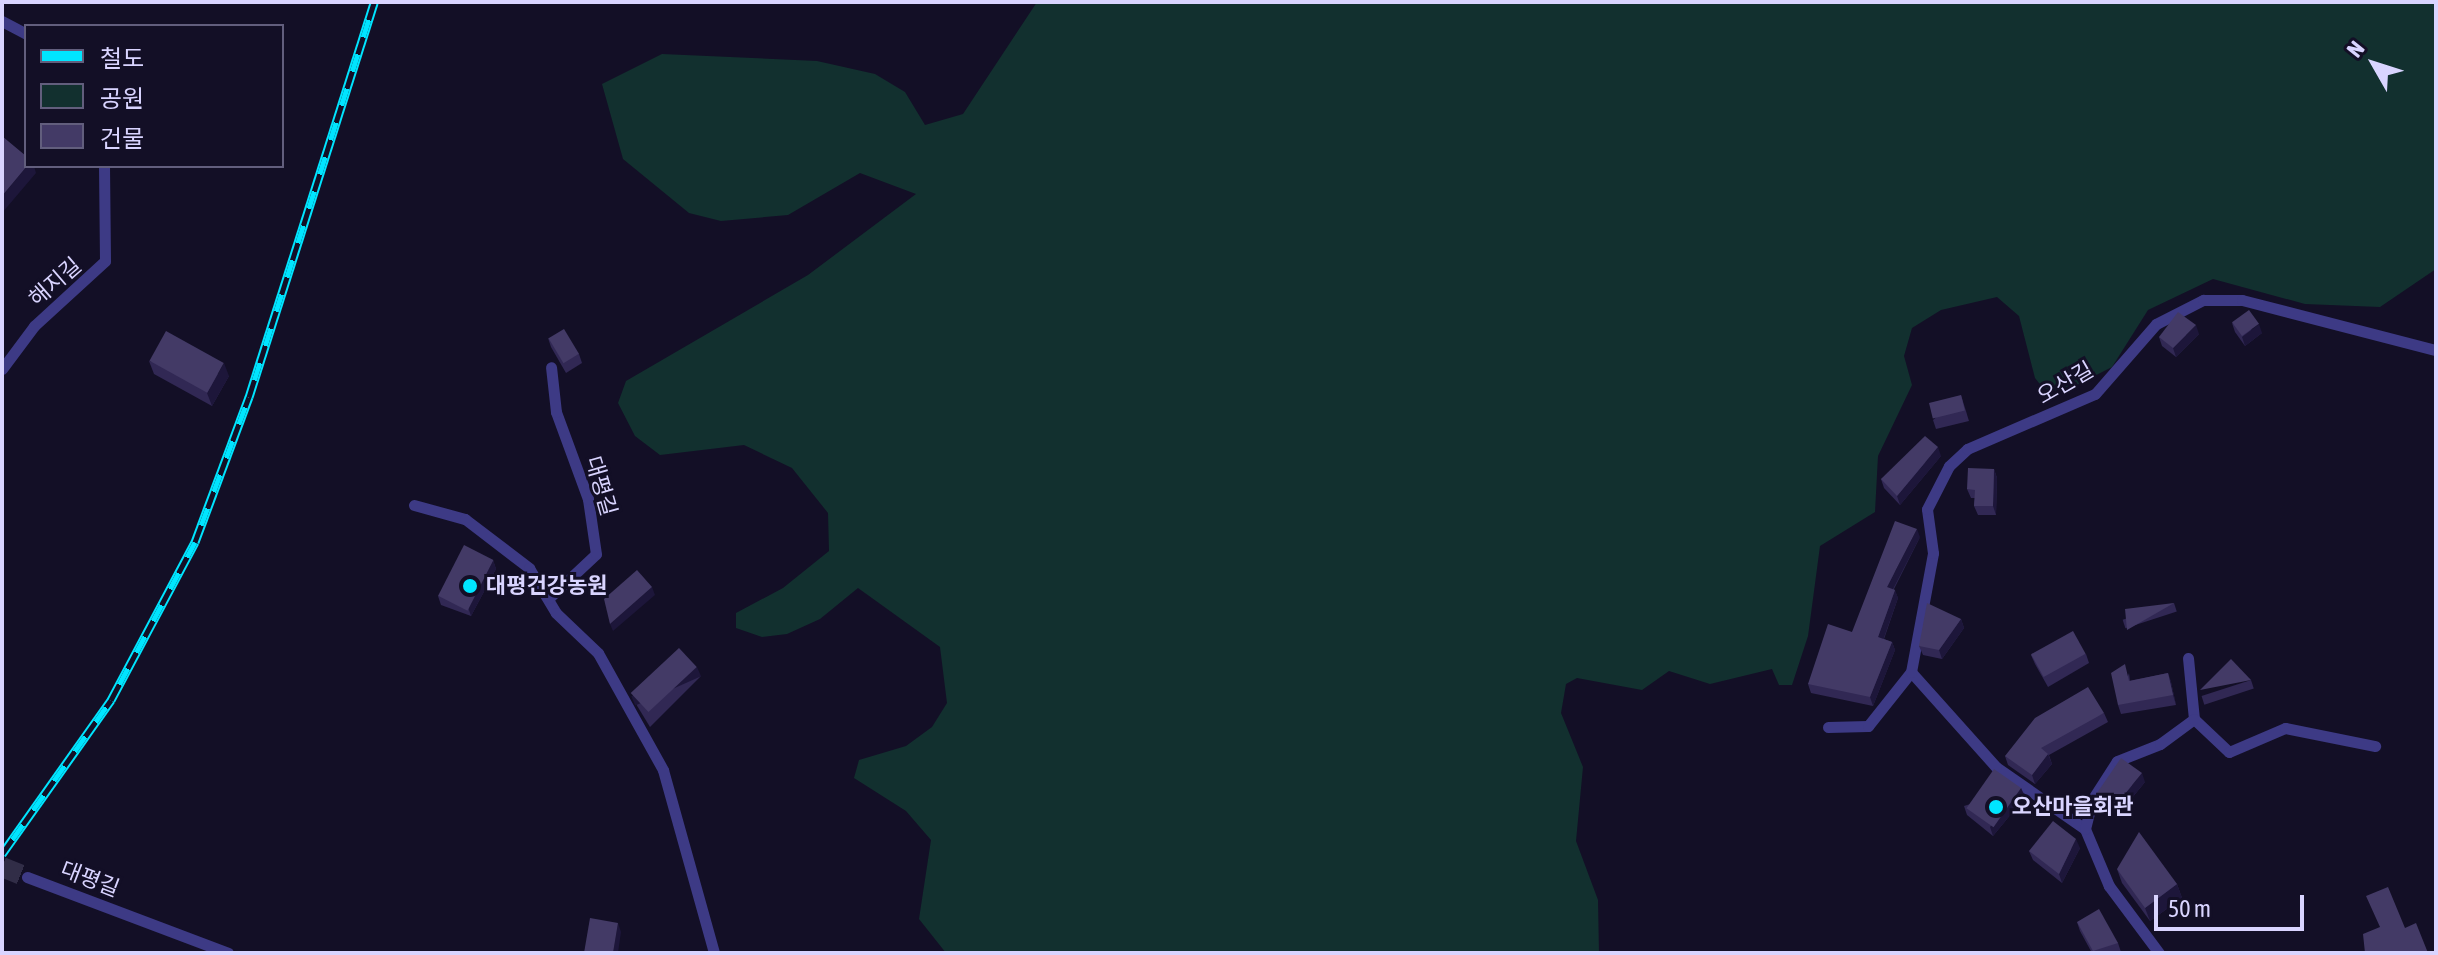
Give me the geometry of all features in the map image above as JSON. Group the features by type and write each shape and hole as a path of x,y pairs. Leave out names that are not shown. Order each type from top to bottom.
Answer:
{"lane":[{"path":"2,21 24,33"},
{"name":"해지길","path":"2,369 34,326 105,261 104,168"},
{"name":"오산길","path":"1828,727 1868,726 1911,672 1933,553 1927,509 1949,466 1967,449 2095,394 2166,316 2230,298 2436,350"},
{"name":"대평길","path":"549,598 596,554 588,499 556,412 551,367"},
{"path":"414,505 445,510 482,531 529,568 549,598 598,653 649,738 696,873 714,953"},
{"path":"2188,658 2194,719 2229,752 2285,728 2375,746"},
{"path":"1911,672 1985,757 2085,829 2109,886 2159,953"},
{"path":"2085,829 2092,800 2117,761 2160,744 2194,719"},
{"name":"대평길","path":"27,877 228,953"}],"green space":[{"path":"1037,2 2436,2 2436,269 2380,307 2305,304 2213,279 2148,310 2112,367 2063,392 2043,388 2035,378 2019,316 1997,297 1941,310 1912,328 1904,356 1912,385 1878,456 1875,512 1820,546 1808,636 1792,685 1779,685 1772,669 1710,684 1669,671 1642,690 1577,678 1566,684 1561,713 1583,767 1576,841 1598,900 1599,953 946,953 919,919 931,840 906,811 854,778 859,760 906,746 932,727 947,703 940,647 858,588 820,619 787,634 762,637 736,628 736,613 783,588 829,551 828,513 792,468 744,445 660,455 635,436 618,403 626,381 808,275 916,194 860,173 788,215 721,221 689,213 623,159 602,84 662,54 817,61 875,74 905,92 925,125 963,114"}],"building":[{"path":"2,136 24,154 25,168 2,196"},
{"path":"2249,310 2259,324 2242,336 2232,322"},
{"path":"2178,312 2196,325 2173,348 2159,337"},
{"path":"564,329 579,354 564,363 549,338"},
{"path":"166,331 224,363 207,393 150,361"},
{"path":"1961,395 1965,411 1933,419 1929,403"},
{"path":"1925,436 1938,447 1897,496 1881,479"},
{"path":"1968,468 1994,469 1993,506 1974,506 1975,490 1967,489"},
{"path":"1895,521 1917,529 1887,587 1895,590 1878,637 1892,642 1870,697 1808,684 1828,624 1852,632"},
{"path":"464,545 493,560 468,611 438,596"},
{"path":"637,570 652,587 610,624 604,599"},
{"path":"1927,603 1961,619 1939,650 1919,646"},
{"path":"2174,603 2127,630 2125,609"},
{"path":"2073,631 2086,654 2044,677 2031,654"},
{"path":"679,648 697,667 648,712 631,693"},
{"path":"2231,659 2251,680 2200,690"},
{"path":"2125,664 2129,681 2168,673 2173,695 2118,705 2111,673"},
{"path":"2088,687 2104,713 2041,748 2048,754 2032,775 2005,756 2035,718"},
{"path":"2121,758 2142,773 2115,806 2097,793"},
{"name":"오산마을회관","path":"1994,769 2021,788 1994,827 1966,808"},
{"path":"2053,821 2076,839 2059,874 2029,851"},
{"path":"2139,832 2177,884 2145,908 2117,869"},
{"path":"2388,887 2405,928 2416,923 2428,953 2365,953 2363,934 2380,927 2366,896"},
{"path":"2099,909 2118,943 2093,951 2077,922"},
{"path":"590,918 618,923 613,953 584,953"}],"tunnel":[{"path":"2,867 27,877"}],"railway":[{"path":"2,854 111,700 195,542 249,397 374,2"}],"place":[{"name":"대평건강농원","path":"470,586"},
{"name":"오산마을회관","path":"1996,807"}]}
